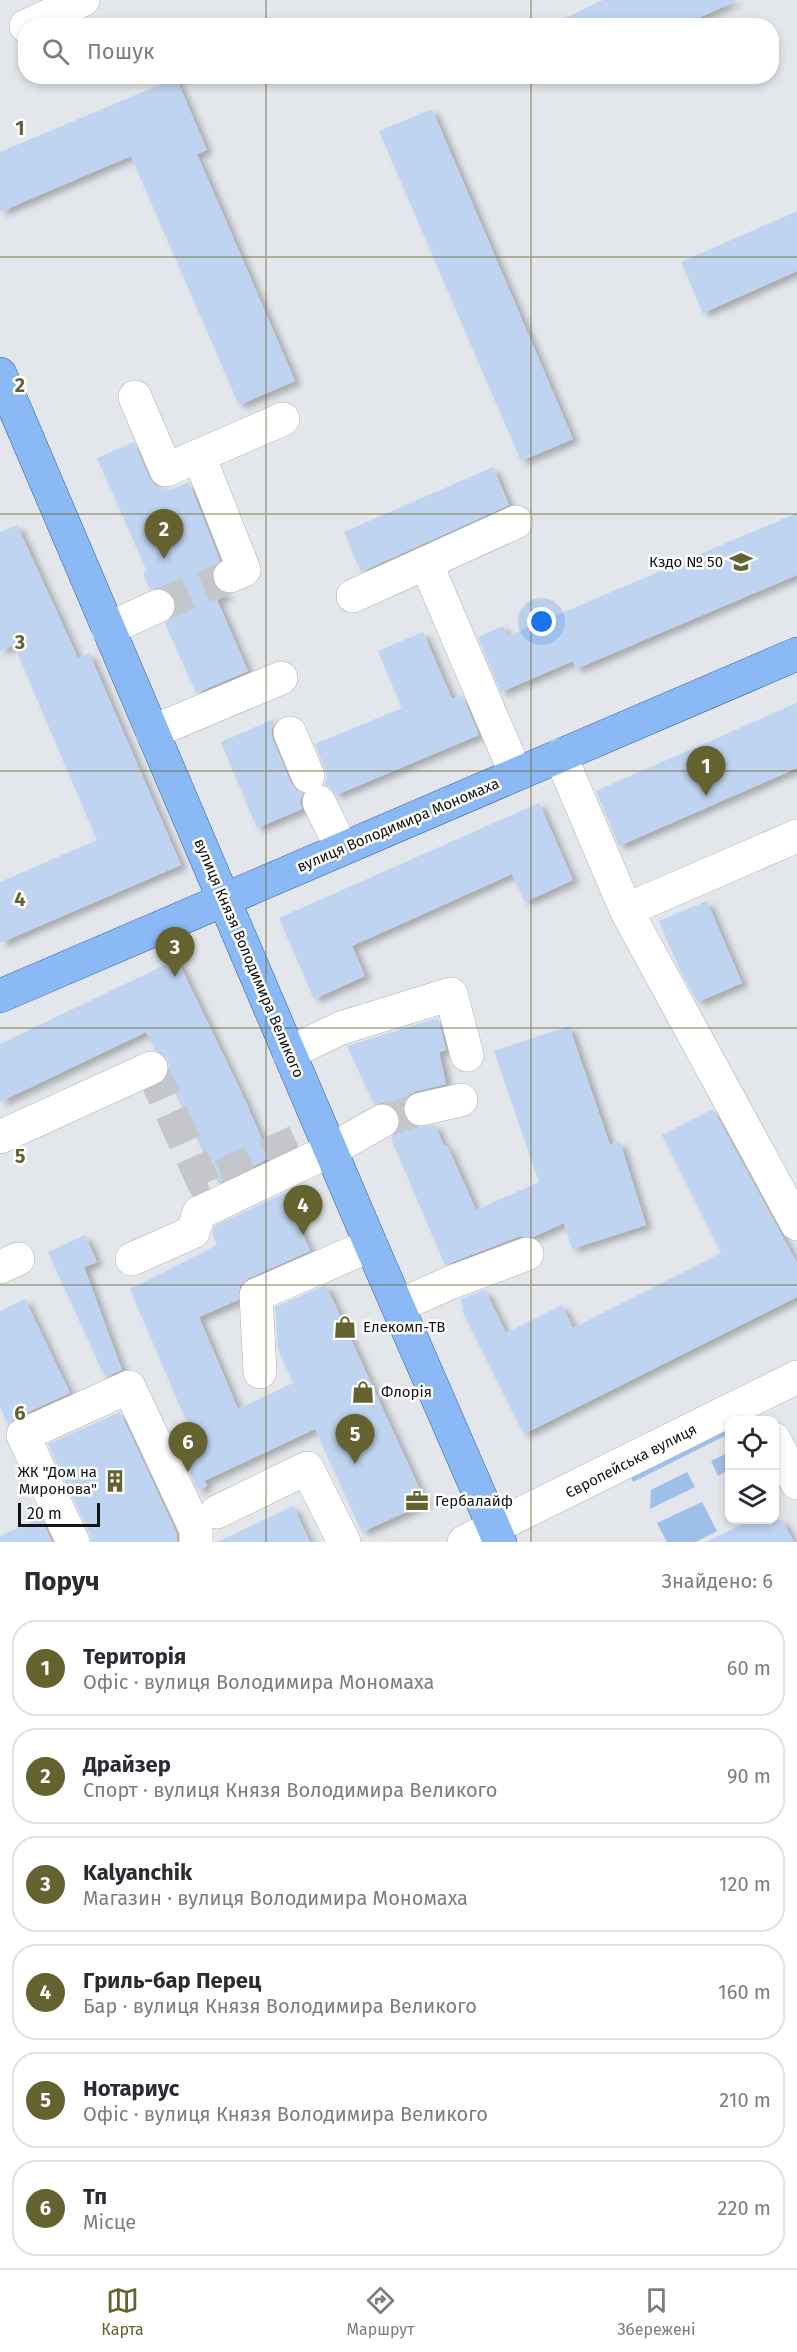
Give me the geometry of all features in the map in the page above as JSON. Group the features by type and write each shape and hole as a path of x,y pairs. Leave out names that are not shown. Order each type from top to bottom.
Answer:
{"main road":[{"name":"вулиця Князя Володимира Великого","path":"4,392 497,1535"},
{"name":"вулиця Володимира Мономаха","path":"0,996 797,654"}],"street":[{"path":"44,18 83,0"},
{"path":"0,38 18,30"},
{"path":"135,397 166,470 284,419"},
{"path":"199,456 244,570 230,576"},
{"path":"353,596 516,522"},
{"path":"426,563 516,774"},
{"path":"108,629 158,606"},
{"path":"152,732 280,678"},
{"path":"290,733 342,849"},
{"path":"560,755 626,910 794,1209"},
{"path":"626,910 797,836"},
{"path":"289,1053 341,1028 451,994 467,1055"},
{"path":"0,1137 151,1068"},
{"path":"422,1109 461,1100"},
{"path":"132,1259 193,1232 199,1213 331,1150 382,1121"},
{"path":"260,1372 256,1295 370,1245"},
{"path":"403,1317 452,1282 527,1254"},
{"path":"403,1317 459,1302 507,1283"},
{"name":"Європейська вулиця","path":"464,1542 497,1535 759,1410 797,1377"},
{"path":"73,1542 23,1435 129,1387 196,1530 196,1542"},
{"path":"779,1449 797,1483"},
{"path":"217,1512 307,1468 344,1542"}],"shaded area":[{"path":"725,1429 725,1436 633,1482 631,1477"},
{"path":"725,1454 725,1472 718,1476 711,1461"},
{"path":"687,1472 695,1487 650,1509 651,1490"},
{"path":"702,1502 717,1531 696,1542 667,1542 657,1523"}],"building":[{"path":"603,0 737,0 699,18 565,18"},
{"path":"162,84 179,84 207,150 197,154 295,381 239,405 131,156 0,212 0,152"},
{"path":"432,109 573,439 521,461 379,131"},
{"path":"797,211 797,271 703,313 681,262"},
{"path":"134,442 149,477 155,485 165,489 166,492 189,482 220,561 215,565 212,573 213,583 219,591 229,594 217,600 248,671 196,693 165,623 174,616 177,608 175,599 168,590 159,587 150,589 143,573 147,571 97,458"},
{"path":"493,467 509,505 361,572 344,532"},
{"path":"797,513 797,575 576,669 573,661 501,692 478,637 503,626 508,636"},
{"path":"17,525 78,658 89,653 181,865 0,943 0,882 97,840 14,645 0,651 0,532"},
{"path":"423,632 452,699 462,695 479,735 336,795 330,787 324,785 327,778 315,744 402,708 378,651"},
{"path":"797,703 797,768 619,846 596,791"},
{"path":"274,719 271,731 273,740 291,783 296,790 303,793 300,801 302,809 257,828 221,742"},
{"path":"539,803 573,880 525,902 512,874 352,946 365,976 314,999 279,918"},
{"path":"707,901 742,983 698,1002 680,970 659,921"},
{"path":"177,959 245,1100 270,1158 218,1183 167,1076 170,1069 168,1060 162,1053 155,1050 146,1032 0,1102 0,1044"},
{"path":"438,1018 446,1050 439,1052 446,1084 409,1095 403,1103 403,1113 407,1121 415,1127 435,1125 444,1146 447,1145 476,1210 539,1182 494,1051 569,1026 610,1145 620,1142 646,1225 572,1249 564,1223 533,1237 520,1236 445,1265 391,1138 398,1130 401,1121 399,1112 383,1102 374,1104 347,1046"},
{"path":"713,1109 797,1263 797,1297 524,1434 462,1310 464,1309 460,1299 485,1290 506,1333 562,1305 573,1328 721,1253 662,1135"},
{"path":"285,1193 310,1251 249,1278 240,1286 238,1300 199,1317 238,1409 293,1383 278,1349 275,1307 326,1285 426,1503 362,1532 315,1429 204,1481 207,1486 198,1490 181,1454 197,1446 130,1289 217,1245 212,1233 214,1226"},
{"path":"85,1235 97,1262 84,1267 122,1370 105,1377 48,1252"},
{"path":"25,1299 70,1393 15,1418 8,1424 0,1407 0,1311"},
{"name":"ЖК \"Дом на Миронова\"","path":"120,1412 177,1534 177,1542 91,1542 90,1534 48,1444"},
{"path":"293,1506 310,1542 217,1542"},
{"path":"41,1518 52,1542 0,1542 0,1536"},
{"path":"779,1520 782,1520 794,1542 706,1542 744,1524 779,1524"}],"tunnel":[{"path":"158,606 230,576"},
{"path":"151,1068 204,1184 323,1129"},
{"path":"382,1121 421,1109"}],"place":[{"name":"Драйзер","path":"164,559"},
{"name":"Кздо № 50","path":"741,562"},
{"name":"Територія","path":"706,796"},
{"name":"Kalyanchik","path":"175,977"},
{"name":"Гриль-бар Перец","path":"303,1235"},
{"name":"Елекомп-ТВ","path":"345,1327"},
{"name":"Флорія","path":"363,1392"},
{"name":"Нотариус","path":"355,1464"},
{"name":"Тп","path":"188,1472"},
{"name":"ЖК \"Дом на Миронова\"","path":"115,1481"},
{"name":"Гербалайф","path":"417,1501"}]}
